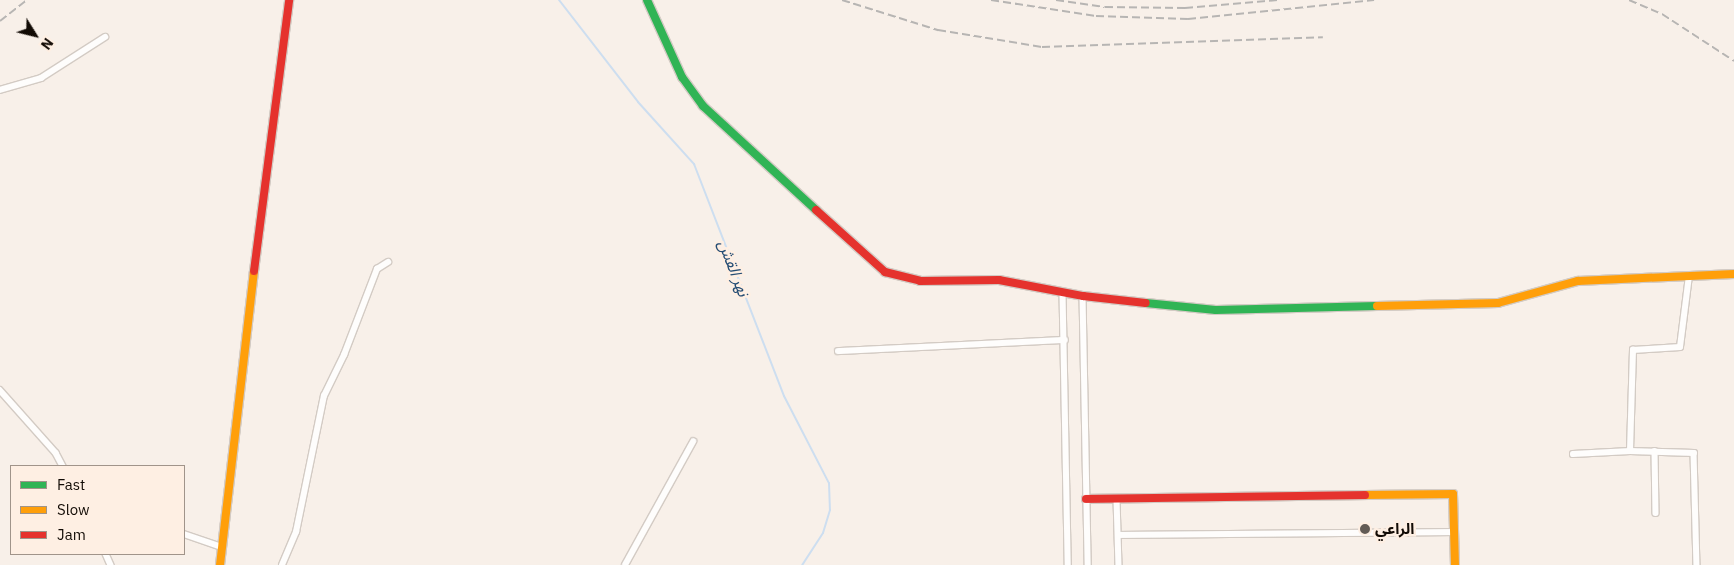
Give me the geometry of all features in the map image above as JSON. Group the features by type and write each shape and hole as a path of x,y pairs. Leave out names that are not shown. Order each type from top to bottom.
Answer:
{"street":[{"path":"220,565 268,150 289,0"},
{"path":"647,0 682,77 703,106 885,272 920,281 998,280 1083,296 1216,310 1498,303 1578,280 1734,274"},
{"path":"0,90 41,78 106,36"},
{"path":"282,565 296,532 324,396 344,355 377,269 388,262"},
{"path":"1630,451 1633,350 1680,348 1689,276"},
{"path":"1063,293 1068,565"},
{"path":"1083,296 1088,565"},
{"path":"838,351 1065,340"},
{"path":"0,390 56,453 62,465"},
{"path":"625,565 693,442"},
{"path":"1573,454 1630,451 1694,453 1697,565"},
{"path":"1655,452 1656,513"},
{"path":"1086,499 1453,494 1455,565"},
{"path":"1117,499 1119,565"},
{"path":"1118,535 1454,532"},
{"path":"185,534 222,547"}],"waterway":[{"name":"نهر القش","path":"559,0 638,102 694,164 784,396 829,483 830,510 823,533 802,565"}],"railway":[{"path":"0,21 27,0"},
{"path":"842,0 938,30 1042,47 1323,37"},
{"path":"991,0 1096,16 1188,19 1374,0"},
{"path":"1056,0 1105,7 1185,8 1278,0"},
{"path":"1629,0 1662,14 1734,61"}],"traffic: fast":[{"path":"647,0 682,77 703,106 816,210"},
{"path":"1146,303 1216,310 1377,306"}],"traffic: slow":[{"path":"220,565 254,271"},
{"path":"1377,306 1498,303 1578,281 1734,274"},
{"path":"1365,495 1453,494 1455,565"}],"traffic: jam":[{"path":"254,271 289,0"},
{"path":"816,210 885,272 920,281 999,280 1083,296 1146,303"},
{"path":"1086,499 1365,495"}],"place":[{"name":"الراعي","path":"1365,529"}]}
